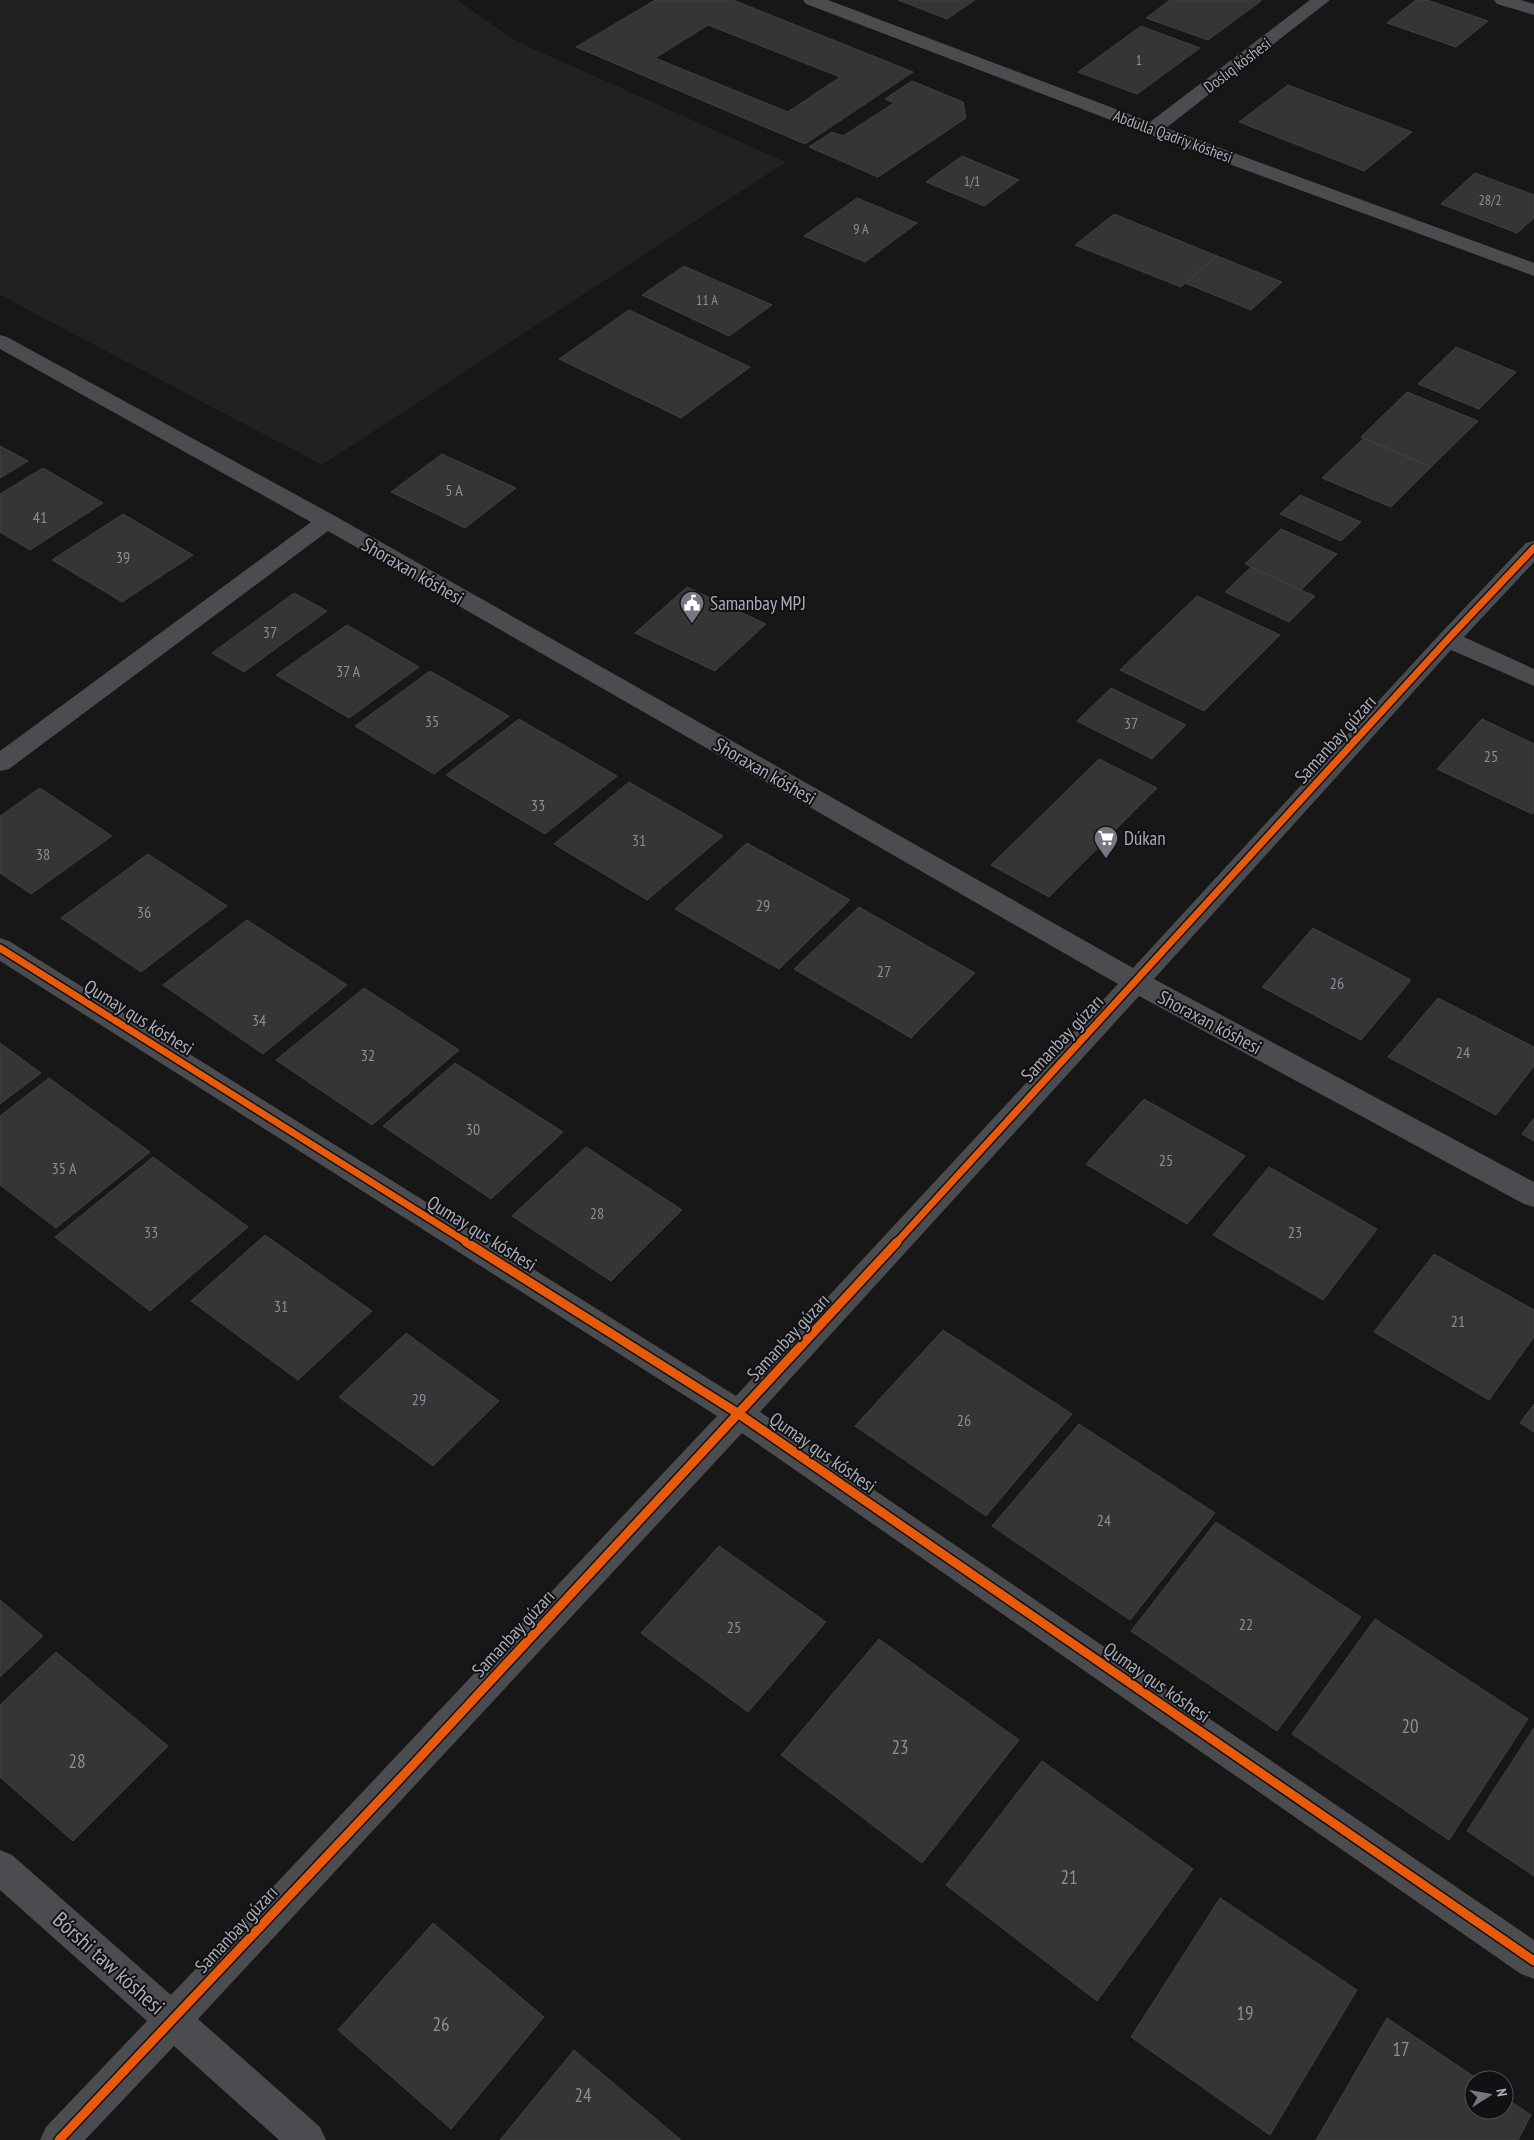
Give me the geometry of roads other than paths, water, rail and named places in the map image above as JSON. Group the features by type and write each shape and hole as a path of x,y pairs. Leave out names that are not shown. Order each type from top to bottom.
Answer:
{"street":[{"name":"Abdulla Qadriy kóshesi","path":"812,0 1152,129 1534,270"},
{"name":"Doslıq kóshesi","path":"1152,129 1321,0"},
{"path":"1503,0 1534,10"},
{"name":"Shoraxan kóshesi","path":"0,341 327,522 1136,982 1534,1196"},
{"path":"0,763 327,522"},
{"name":"Samanbay gúzarı","path":"59,2140 173,2021 739,1414 1136,982 1448,638 1534,548"},
{"path":"1448,638 1534,678"},
{"name":"Qumay qus kóshesi","path":"0,948 739,1414 1534,1961"},
{"name":"Bórshi taw kóshesi","path":"0,1867 307,2140"}],"place":[{"name":"Samanbay MPJ","path":"692,624"},
{"name":"Dúkan","path":"1106,859"}]}
